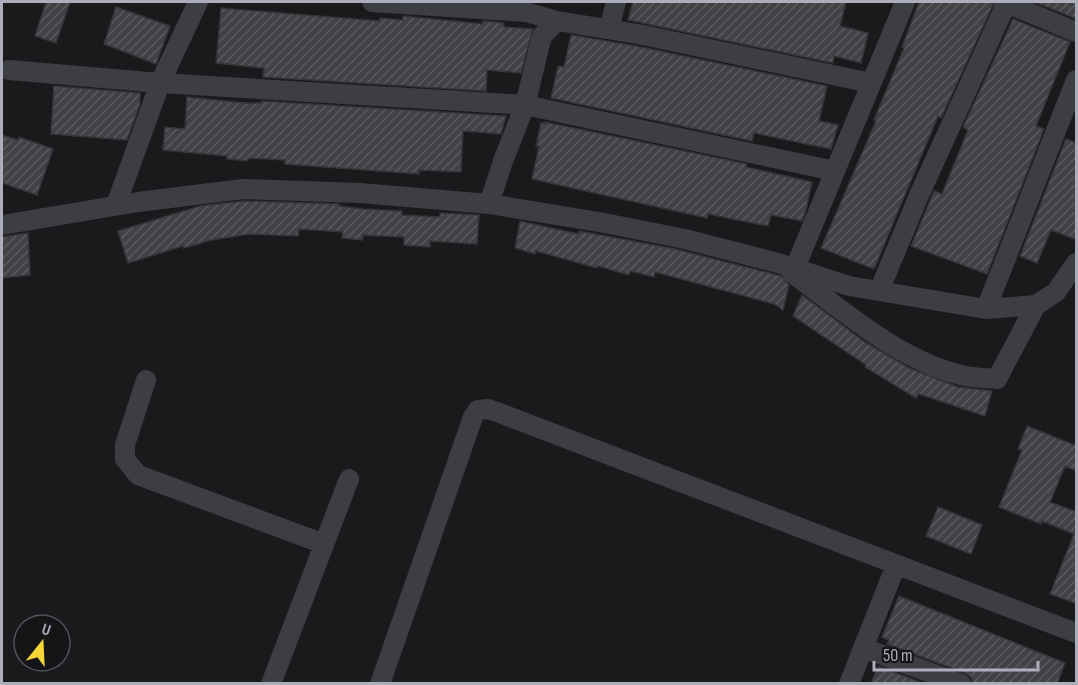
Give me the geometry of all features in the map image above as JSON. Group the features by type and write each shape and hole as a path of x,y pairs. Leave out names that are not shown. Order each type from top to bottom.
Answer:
{"street":[{"path":"116,205 160,83 198,2"},
{"path":"372,2 526,12 557,21 609,29 871,83"},
{"path":"609,29 616,2"},
{"path":"787,266 835,171 905,2"},
{"path":"879,291 1006,2 1077,32"},
{"path":"489,204 525,105 542,36 557,21"},
{"path":"9,70 160,83 525,105 835,171"},
{"path":"986,309 1077,80"},
{"path":"2,225 116,205 243,189 360,193 489,204 685,239 787,266 849,286 986,309 1036,305 1056,292 1077,262"},
{"path":"787,266 865,326 916,359 962,375 997,379 1036,305"},
{"path":"146,380 125,446 125,459 138,475 324,544"},
{"path":"380,684 473,417 478,410 497,412 1077,633"},
{"path":"271,684 349,479"},
{"path":"849,684 896,565"},
{"path":"863,648 961,684"}],"building":[{"path":"46,2 70,2 56,43 35,36"},
{"path":"633,2 846,2 840,26 868,33 861,63 834,56 833,63 628,20"},
{"path":"919,2 992,2 993,5 941,118 938,116 874,269 821,248 876,121 874,120 904,48 902,47"},
{"path":"1034,2 1077,2 1077,19"},
{"path":"116,7 170,26 156,64 104,44"},
{"path":"221,8 379,21 380,18 403,20 403,16 483,24 483,21 504,23 504,27 533,29 521,73 487,70 486,91 263,77 264,68 216,63"},
{"path":"1013,19 1070,42 1036,126 1044,129 987,274 911,246 934,191 942,194 968,130 963,127"},
{"path":"571,35 636,46 827,86 819,121 838,125 831,149 754,133 752,141 551,98 558,66 564,67"},
{"path":"54,86 140,93 140,104 127,140 51,134"},
{"path":"187,97 244,103 261,103 262,101 506,116 501,134 463,131 461,172 419,170 419,174 285,164 285,160 248,158 248,161 227,159 227,156 163,150 165,127 185,129"},
{"path":"541,123 747,164 746,167 812,182 806,210 802,221 771,215 768,226 708,214 707,218 532,179"},
{"path":"2,135 18,140 19,137 53,149 37,195 2,183"},
{"path":"1066,139 1077,143 1077,240 1051,230 1037,263 1020,256"},
{"path":"244,201 339,204 339,206 364,209 402,211 402,215 440,217 440,213 479,215 477,244 430,241 430,247 404,245 404,237 363,235 363,240 342,238 343,232 299,229 298,236 250,234 211,240 128,263 118,231 200,206"},
{"path":"520,221 578,234 579,231 675,249 781,276 789,285 783,310 774,304 655,272 654,277 630,271 629,275 536,251 535,254 515,248"},
{"path":"28,233 30,275 2,278 2,237"},
{"path":"802,295 865,342 909,368 958,387 992,391 985,416 919,394 916,398 865,367 866,365 793,316"},
{"path":"1027,426 1077,446 1077,471 1065,466 1050,502 1077,512 1077,604 1050,594 1074,534 999,507 1022,450 1018,449"},
{"path":"938,507 982,525 971,554 926,536"},
{"path":"899,596 1065,663 1057,684 973,684 971,677 965,673 887,644 889,640 882,637"},
{"path":"878,666 925,684 871,684"}]}
